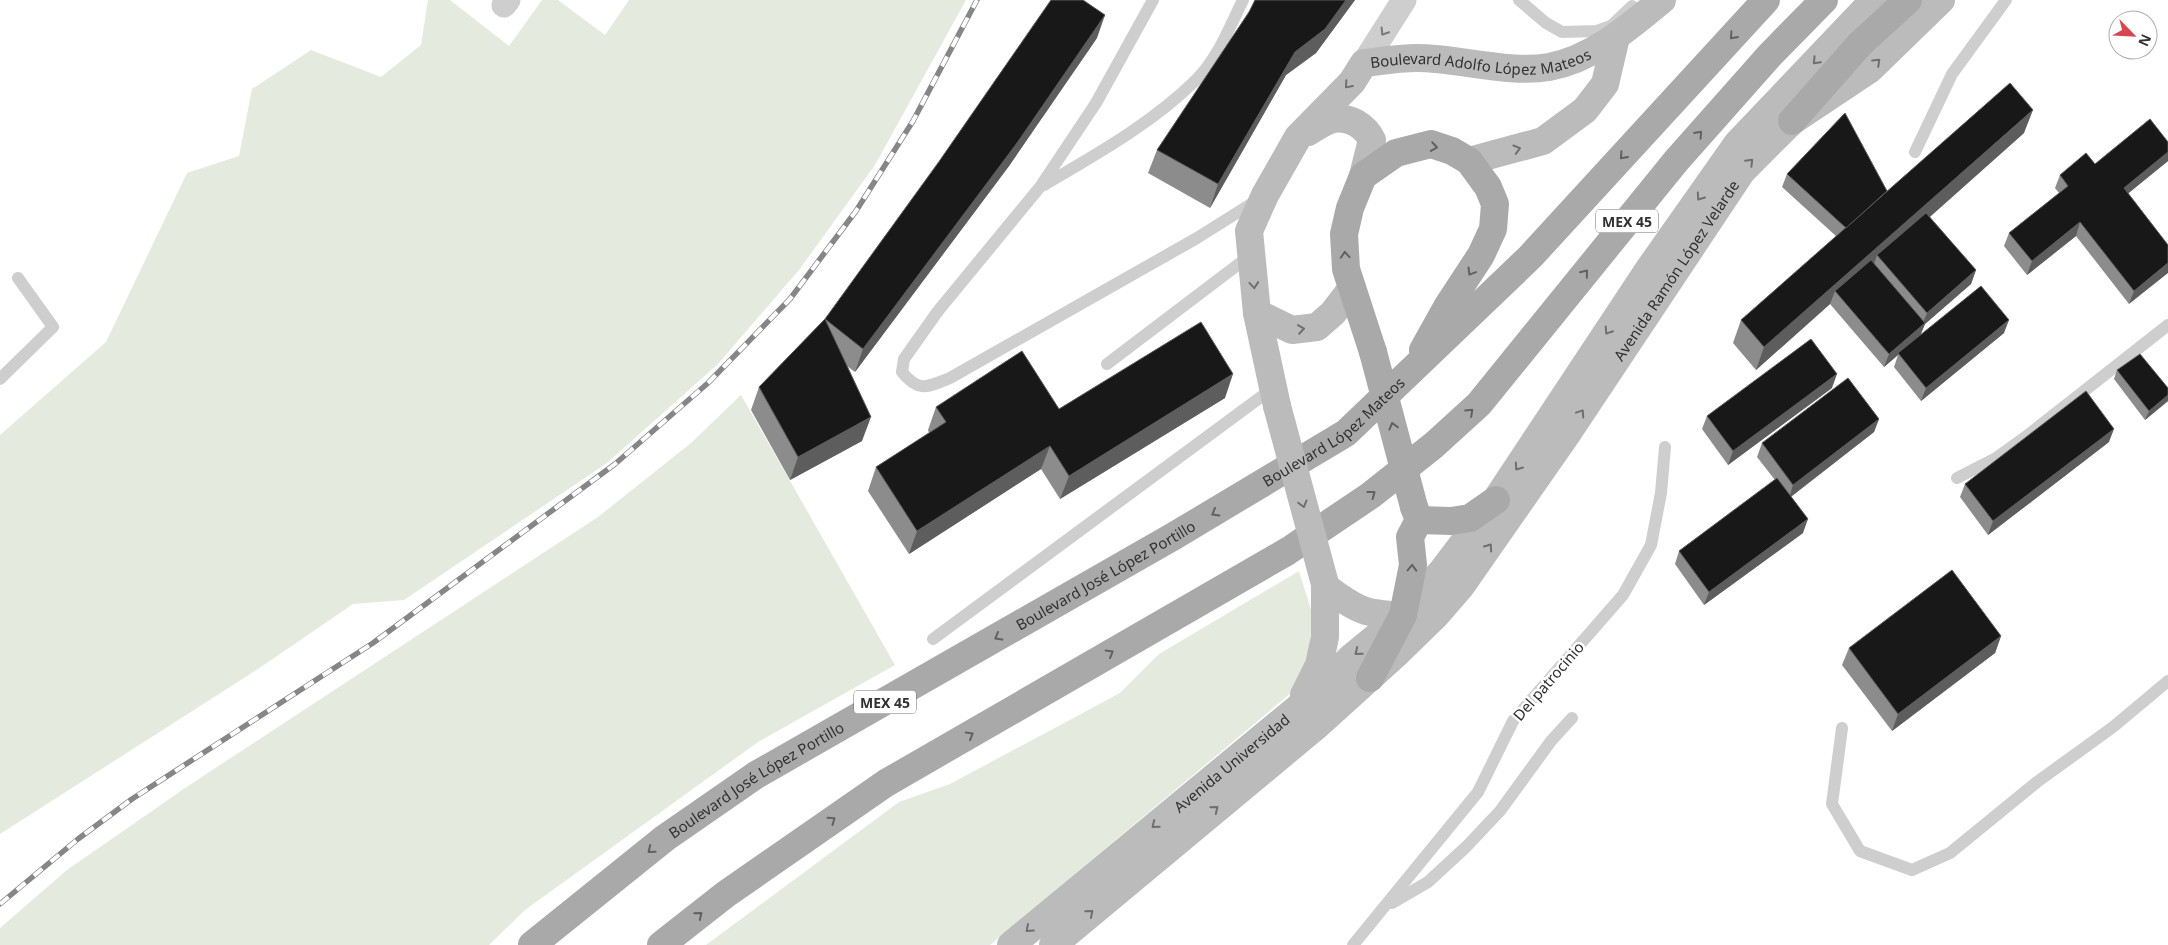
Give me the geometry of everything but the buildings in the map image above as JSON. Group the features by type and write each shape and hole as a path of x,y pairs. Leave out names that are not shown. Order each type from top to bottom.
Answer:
{"main road":[{"name":"MEX 45","path":"1409,376 1530,258 1766,0"},
{"name":"MEX 45","path":"661,945 726,894 886,783 1288,551 1371,495 1434,445 1479,404 1676,161 1770,55 1824,0"},
{"path":"1792,121 1860,44 1881,9 1908,0"},
{"path":"1370,678 1403,616 1413,565 1410,537 1417,513 1373,352 1346,269 1344,234 1350,208 1363,176 1396,153 1431,144 1452,151 1469,161 1488,187 1495,204 1493,229 1481,255 1447,307 1409,376"},
{"name":"Boulevard López Mateos","path":"1257,488 1346,433 1409,376"},
{"name":"Boulevard José López Portillo","path":"532,945 665,838 756,775 1257,488"},
{"path":"1417,513 1452,521 1470,518 1496,500"}],"street":[{"path":"1364,63 1404,0"},
{"name":"Boulevard Adolfo López Mateos","path":"1298,708 1318,665 1325,637 1325,586 1275,397 1257,313 1250,232 1265,195 1298,137 1352,82 1364,63 1417,58 1528,68 1549,67 1575,59 1616,36 1662,0"},
{"name":"Avenida Ramón López Velarde","path":"1452,578 1572,426 1742,171 1792,121 1870,70 1940,0"},
{"name":"Avenida Ramón López Velarde","path":"1452,578 1496,500 1649,269 1737,144 1881,9"},
{"path":"1469,161 1543,141 1585,110 1605,84 1616,36"},
{"path":"1298,137 1333,119 1356,122 1366,128 1372,140 1363,176"},
{"path":"1257,313 1292,330 1316,327 1334,314 1352,288"},
{"name":"Avenida Universidad","path":"1012,945 1298,708 1353,656 1452,578"},
{"name":"Avenida Universidad","path":"1053,945 1370,678 1434,616 1452,578"},
{"path":"1325,586 1348,604 1369,614 1434,616"}],"lane":[{"path":"1153,0 1096,103 1040,187 938,311 904,360 902,372 912,384 927,387 950,378 1197,238 1265,195"},
{"path":"1040,187 1097,154 1161,110 1198,78 1220,45 1243,0"},
{"path":"1519,0 1546,23 1562,32 1597,31 1611,26 1630,3"},
{"path":"1915,152 1952,74 2006,0"},
{"path":"1616,36 1632,20 1630,3"},
{"path":"1107,364 1252,254"},
{"path":"0,379 53,327 18,278"},
{"path":"1956,478 1996,458 2028,436 2168,325"},
{"path":"933,639 1275,397"},
{"name":"Del patrocinio","path":"1353,945 1478,792 1512,721 1623,595 1651,545 1661,493 1665,447"},
{"path":"1842,728 1832,804 1860,851 1912,870 1950,853 2037,782 2113,727 2168,681"},
{"path":"1384,908 1428,882 1466,847 1500,811 1551,740 1572,718"}],"shaded area":[{"path":"428,0 450,0 509,46 542,0 558,0 605,35 629,0 966,0 875,165 799,270 718,364 607,463 404,600 353,604 258,669 0,834 0,435 106,342 187,173 239,156 252,89 311,50 381,77 421,45"},
{"path":"741,395 895,665 758,742 525,910 489,945 0,945 0,928 67,870 188,786 598,517 691,443"},
{"path":"1299,571 1313,616 1307,663 1291,693 990,945 706,945 899,802 950,784 1120,693 1159,654"}],"railway":[{"path":"0,904 78,839 132,799 373,643 615,464 708,383 790,299 856,211 913,121 977,0"}]}
